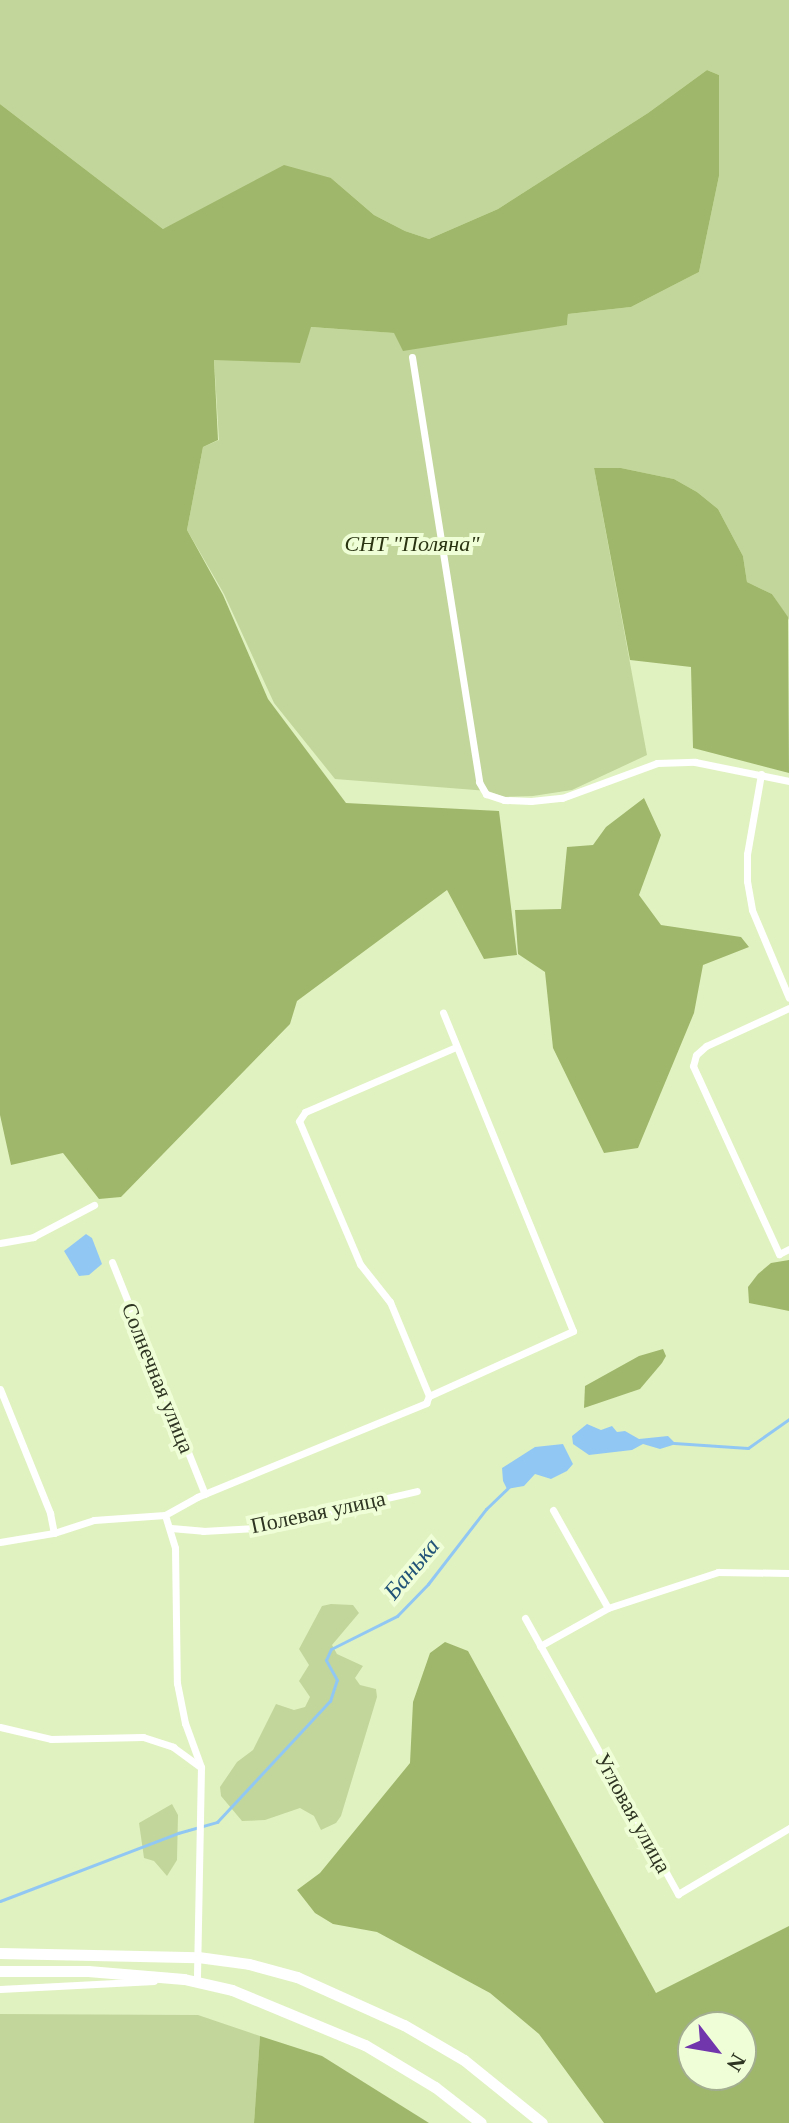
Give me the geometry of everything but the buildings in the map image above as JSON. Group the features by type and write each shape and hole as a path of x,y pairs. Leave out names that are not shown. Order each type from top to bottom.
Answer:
{"street":[{"path":"412,357 482,789 491,797 504,800 562,798 657,763 695,762 789,781"},
{"path":"761,774 747,854 747,881 752,910 789,998"},
{"path":"789,1008 706,1046 696,1055 693,1066 779,1254 789,1249"},
{"path":"0,1542 54,1533 94,1520 165,1515 173,1508 205,1494 426,1403 429,1396 573,1331 443,1012"},
{"path":"429,1396 390,1302 360,1264 299,1121 305,1112 456,1047"},
{"path":"0,1243 33,1237 94,1205"},
{"name":"Солнечная улица","path":"112,1262 205,1494"},
{"path":"0,1389 45,1501 54,1533"},
{"name":"Полевая улица","path":"171,1528 203,1531 257,1528 417,1491"},
{"path":"553,1510 608,1608"},
{"path":"165,1515 171,1528 177,1592 177,1683 185,1723 201,1767 197,1981"},
{"path":"540,1646 608,1608 718,1572 789,1573"},
{"name":"Угловая улица","path":"525,1618 678,1894 789,1828"},
{"path":"0,1727 51,1739 143,1737 173,1747 201,1767"},
{"path":"0,1953 198,1957 249,1964 297,1977 404,2025 464,2060 542,2123"},
{"path":"0,1971 88,1971 197,1981 276,2006 365,2045 435,2087 481,2123"},
{"path":"0,1989 184,1979"}],"green space":[{"name":"СНТ \"Поляна\"","path":"0,0 789,0 789,620 772,594 747,582 743,556 718,509 697,492 674,479 621,468 594,468 647,755 572,790 533,796 504,797 488,791 335,779 274,703 224,594 187,530 203,447 219,440 214,359 299,363 310,327 395,333 567,325 568,314 631,307 699,272 719,176 719,75 707,70 648,113 498,209 429,239 374,215 331,178 163,229 0,104"},
{"path":"707,70 719,75 719,176 699,272 631,307 568,314 567,325 403,351 394,333 311,327 300,363 214,360 218,440 203,447 187,530 223,595 268,699 346,803 499,811 517,955 484,959 447,890 297,1001 290,1024 121,1197 99,1199 63,1153 11,1165 0,1115 0,104 163,229 284,165 331,178 374,215 429,239 498,209 648,113"},
{"path":"594,468 621,468 674,479 697,492 718,509 743,556 747,582 772,594 788,617 789,773 693,748 691,667 630,660"},
{"path":"644,798 661,835 639,895 661,925 741,937 749,947 703,965 694,1013 638,1148 604,1153 553,1048 545,972 518,954 515,910 561,909 567,847 593,845 606,827"},
{"path":"789,1260 789,1311 749,1303 748,1287 758,1274 771,1263"},
{"path":"663,1349 666,1356 662,1363 640,1389 584,1408 585,1386 639,1356"},
{"path":"353,1605 359,1613 332,1645 337,1654 363,1666 355,1678 360,1685 376,1689 377,1697 341,1816 336,1823 321,1830 314,1816 300,1808 265,1820 242,1821 221,1796 220,1787 237,1762 253,1750 276,1704 294,1710 305,1707 310,1697 299,1681 309,1665 299,1649 322,1606"},
{"path":"445,1642 468,1651 656,1993 789,1926 789,2123 604,2123 539,2034 490,1993 377,1932 333,1924 315,1913 297,1890 320,1873 410,1763 413,1702 430,1653"},
{"path":"172,1804 178,1815 177,1860 167,1876 154,1861 144,1858 139,1823"},
{"path":"0,2014 198,2015 260,2036 254,2123 0,2123"},
{"path":"260,2036 322,2056 429,2123 254,2123"}],"water":[{"path":"86,1234 92,1238 102,1264 89,1275 79,1276 64,1251"},
{"path":"587,1424 601,1430 612,1426 617,1432 625,1431 639,1439 668,1436 676,1444 660,1449 643,1444 632,1450 589,1455 573,1444 572,1436"},
{"path":"563,1444 573,1464 567,1471 551,1479 535,1474 524,1486 507,1489 502,1468 535,1447"}],"waterway":[{"name":"Банька","path":"674,1443 748,1448 789,1419"},
{"name":"Банька","path":"0,1901 178,1833 217,1822 330,1701 337,1680 326,1660 331,1649 397,1616 428,1584 486,1509 509,1487"}]}
